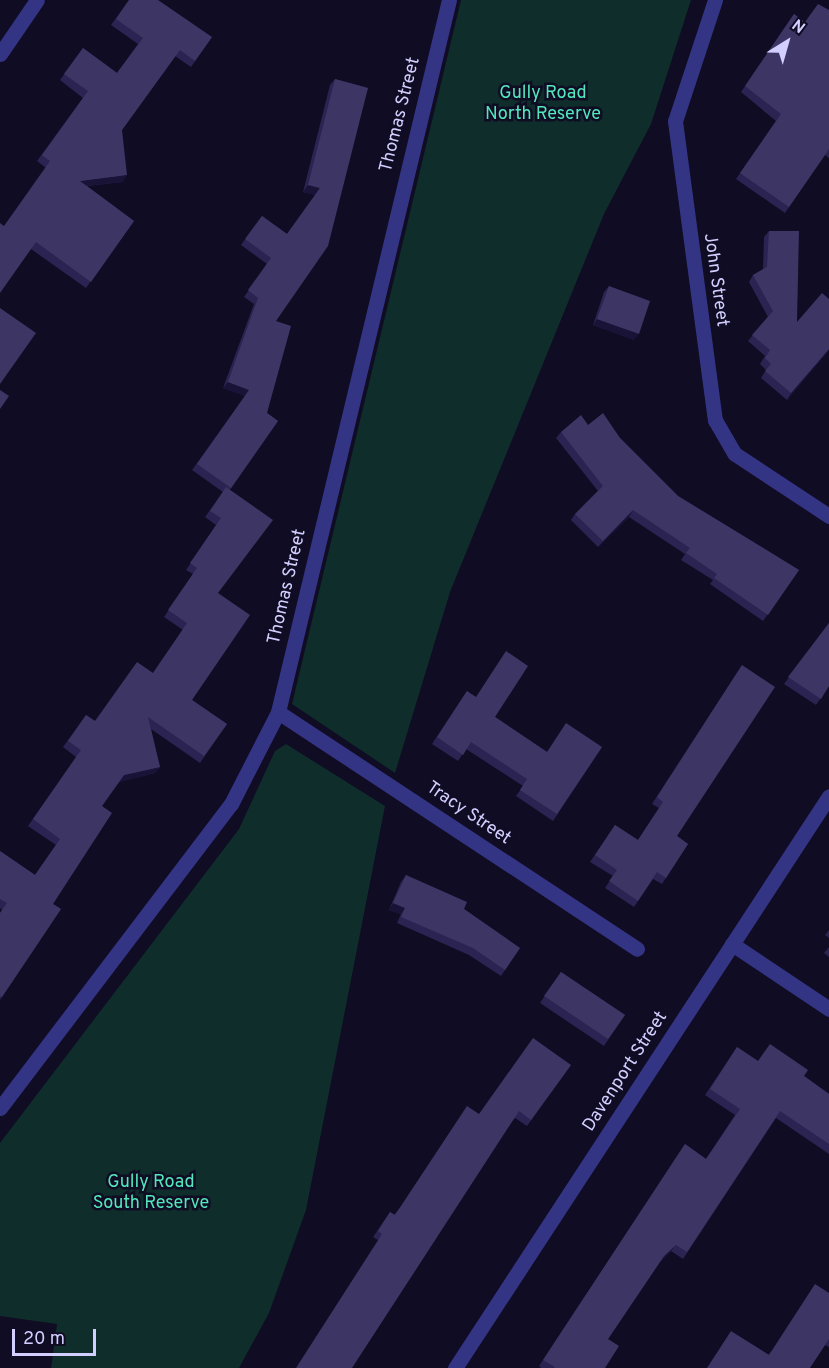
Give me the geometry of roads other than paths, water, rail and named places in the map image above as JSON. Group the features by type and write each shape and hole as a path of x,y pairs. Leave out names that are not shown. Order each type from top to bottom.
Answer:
{"street":[{"path":"0,54 37,0"},
{"name":"Thomas Street","path":"0,1108 231,804 278,712 449,0"},
{"name":"John Street","path":"715,0 675,122 715,420 735,454 829,516"},
{"name":"Tracy Street","path":"278,712 637,949"},
{"name":"Davenport Street","path":"455,1368 829,796"},
{"path":"732,944 829,1009"}],"park label":[{"name":"Gully Road North Reserve","path":"543,106"},
{"name":"Gully Road South Reserve","path":"151,1194"}]}
